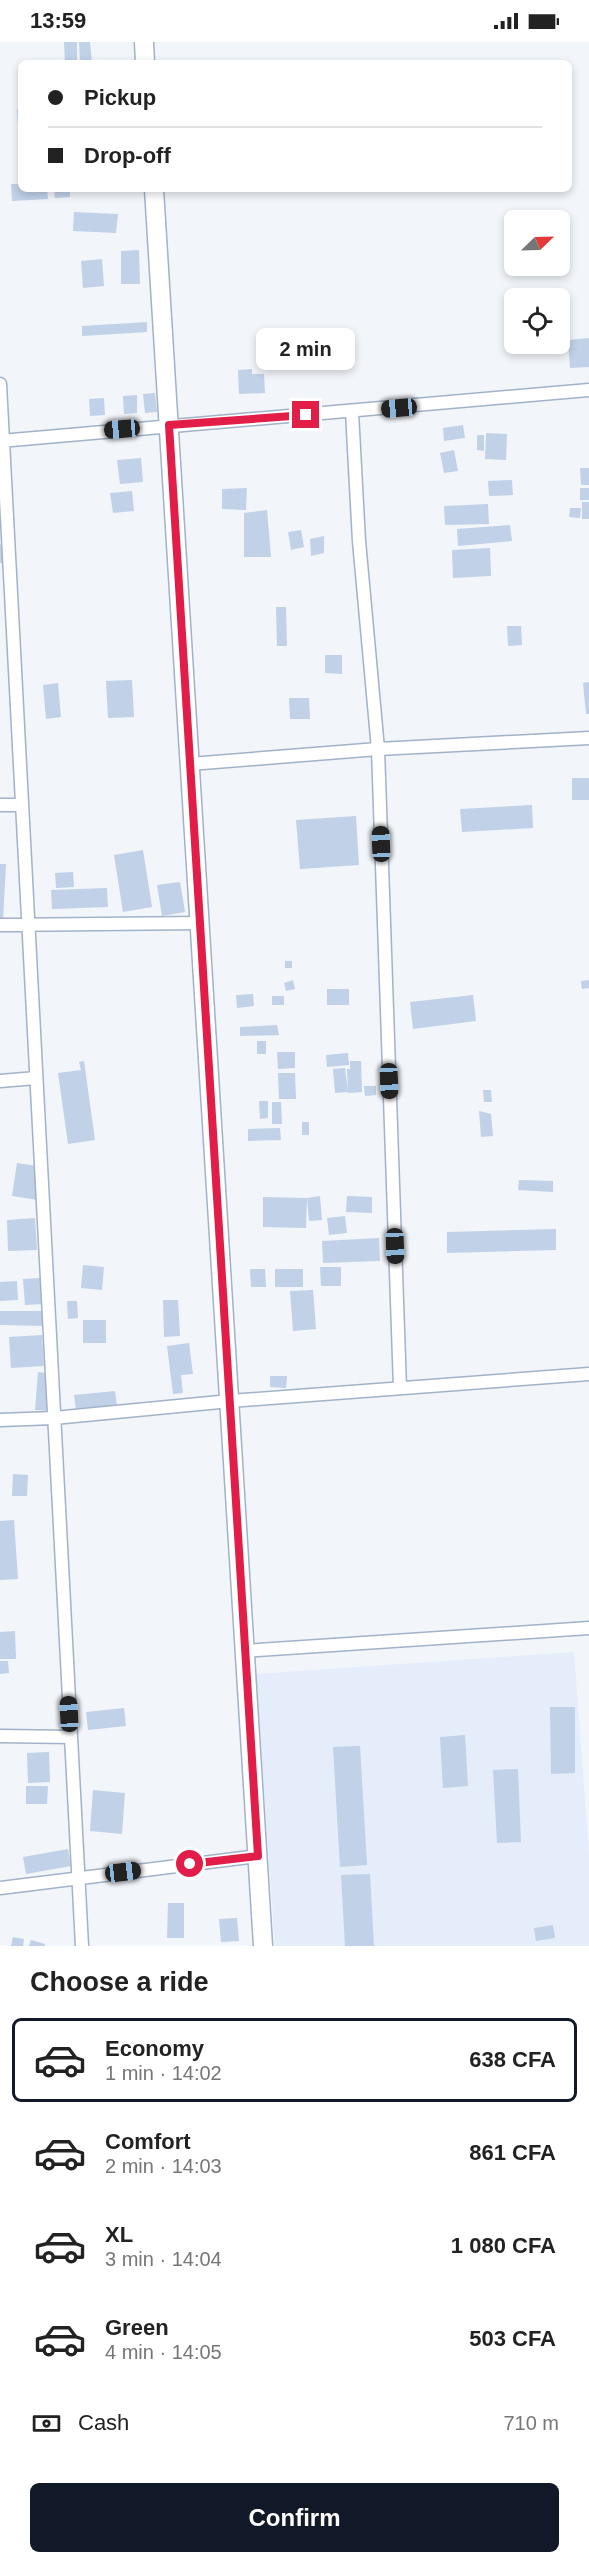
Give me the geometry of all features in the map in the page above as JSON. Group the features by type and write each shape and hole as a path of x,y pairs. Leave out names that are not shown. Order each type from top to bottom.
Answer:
{"main road":[{"path":"144,42 145,60"},
{"path":"154,192 263,1946"}],"street":[{"path":"0,384 1,441 82,1946"},
{"path":"1,441 589,390"},
{"path":"352,412 359,541 378,750 400,1388"},
{"path":"190,764 589,738"},
{"path":"0,805 22,805"},
{"path":"0,925 200,923"},
{"path":"0,1081 36,1078"},
{"path":"0,1419 54,1418 230,1401 589,1374"},
{"path":"244,1651 589,1628"},
{"path":"0,1736 71,1737"},
{"path":"0,1888 258,1856"}],"shaded area":[{"path":"574,1652 589,1855 589,1946 275,1946 256,1674"}],"building":[{"path":"64,42 77,42 77,60 65,60"},
{"path":"79,42 90,42 92,60 80,60"},
{"path":"11,184 18,184 18,192 47,192 48,199 12,201"},
{"path":"54,192 70,192 70,197 55,198"},
{"path":"74,212 118,214 116,233 73,231"},
{"path":"139,250 140,284 121,284 121,251"},
{"path":"102,259 104,286 83,288 81,261"},
{"path":"147,322 147,332 82,336 82,326"},
{"path":"589,338 589,367 570,368 570,340"},
{"path":"252,369 252,374 264,374 265,393 239,394 238,370"},
{"path":"155,393 157,412 145,413 143,394"},
{"path":"137,395 137,413 124,414 123,396"},
{"path":"104,398 105,415 90,416 89,399"},
{"path":"463,425 465,438 444,441 443,428"},
{"path":"486,433 507,434 506,460 485,459"},
{"path":"477,435 484,435 484,451 477,450"},
{"path":"454,450 458,471 444,473 440,453"},
{"path":"141,458 143,482 120,484 117,460"},
{"path":"580,468 589,468 589,485 581,485"},
{"path":"512,480 513,495 489,496 488,481"},
{"path":"247,488 246,510 222,509 222,489"},
{"path":"580,488 589,488 589,500 580,500"},
{"path":"132,491 134,511 113,513 110,493"},
{"path":"582,502 589,502 589,519 582,519"},
{"path":"488,504 489,524 445,525 444,506"},
{"path":"570,508 581,508 580,518 569,517"},
{"path":"267,510 271,557 244,557 244,513"},
{"path":"510,525 512,541 458,546 457,529"},
{"path":"301,530 304,547 291,550 288,532"},
{"path":"324,536 324,553 311,556 310,539"},
{"path":"0,544 8,544 8,563 0,563"},
{"path":"490,548 491,576 453,578 452,550"},
{"path":"276,607 286,607 287,646 277,646"},
{"path":"507,626 521,626 522,645 508,646"},
{"path":"325,655 342,655 342,674 325,673"},
{"path":"132,680 134,717 108,718 106,681"},
{"path":"589,682 589,714 586,714 583,683"},
{"path":"58,683 61,717 46,719 43,685"},
{"path":"289,698 309,698 310,719 290,719"},
{"path":"572,778 589,778 589,800 572,800"},
{"path":"532,805 533,828 462,832 460,809"},
{"path":"356,816 359,865 300,869 296,820"},
{"path":"143,850 152,907 123,912 114,855"},
{"path":"0,864 6,864 3,921 0,921"},
{"path":"73,872 74,887 56,888 55,873"},
{"path":"180,882 185,912 162,916 157,885"},
{"path":"107,888 108,907 52,909 51,890"},
{"path":"285,961 292,961 292,968 285,968"},
{"path":"293,980 295,989 286,991 284,983"},
{"path":"589,980 589,988 582,989 581,981"},
{"path":"327,989 349,989 349,1005 327,1005"},
{"path":"253,994 254,1006 237,1008 236,995"},
{"path":"473,995 476,1021 413,1029 410,1002"},
{"path":"272,996 284,996 284,1005 272,1005"},
{"path":"277,1025 279,1035 240,1036 240,1027"},
{"path":"257,1041 266,1041 266,1054 257,1054"},
{"path":"277,1052 295,1052 295,1068 278,1069"},
{"path":"348,1053 349,1065 327,1067 326,1055"},
{"path":"84,1061 95,1140 68,1144 58,1073 81,1070 79,1062"},
{"path":"350,1061 361,1061 362,1092 348,1093 347,1069 350,1069"},
{"path":"345,1068 348,1092 335,1093 333,1069"},
{"path":"278,1073 295,1073 296,1099 279,1099"},
{"path":"364,1086 376,1086 376,1095 365,1096"},
{"path":"483,1090 491,1090 492,1102 484,1102"},
{"path":"259,1101 268,1101 268,1118 260,1119"},
{"path":"272,1102 281,1102 282,1124 272,1124"},
{"path":"479,1111 491,1114 493,1136 481,1137"},
{"path":"302,1122 309,1122 309,1135 302,1135"},
{"path":"280,1128 281,1140 248,1141 248,1129"},
{"path":"17,1163 43,1167 38,1200 12,1196"},
{"path":"519,1180 553,1181 553,1192 518,1190"},
{"path":"320,1196 322,1220 309,1221 307,1198"},
{"path":"347,1196 372,1197 372,1213 346,1212"},
{"path":"263,1197 307,1198 306,1228 263,1227"},
{"path":"345,1216 347,1233 329,1235 327,1218"},
{"path":"35,1218 37,1250 8,1251 7,1220"},
{"path":"556,1229 556,1250 447,1253 447,1232"},
{"path":"379,1238 380,1261 323,1263 322,1241"},
{"path":"83,1265 104,1267 102,1290 81,1288"},
{"path":"320,1267 341,1267 341,1286 321,1286"},
{"path":"250,1269 265,1269 266,1287 251,1287"},
{"path":"275,1269 303,1269 303,1287 275,1287"},
{"path":"41,1278 43,1304 25,1305 23,1279"},
{"path":"17,1281 18,1300 0,1301 0,1282"},
{"path":"313,1290 316,1329 293,1331 290,1291"},
{"path":"163,1300 178,1300 180,1336 164,1337"},
{"path":"67,1301 77,1301 78,1318 68,1319"},
{"path":"0,1311 43,1311 43,1326 0,1325"},
{"path":"83,1320 106,1320 106,1343 83,1343"},
{"path":"42,1335 44,1366 11,1368 9,1337"},
{"path":"189,1343 193,1374 181,1375 183,1393 173,1394 167,1346"},
{"path":"38,1372 53,1374 50,1411 35,1410"},
{"path":"270,1376 287,1376 286,1388 270,1387"},
{"path":"115,1391 117,1406 76,1410 74,1395"},
{"path":"13,1474 28,1475 27,1496 12,1496"},
{"path":"14,1520 18,1579 0,1580 0,1521"},
{"path":"15,1631 16,1659 0,1659 0,1632"},
{"path":"0,1661 8,1661 9,1673 0,1674"},
{"path":"550,1707 575,1707 575,1773 551,1774"},
{"path":"124,1708 126,1726 88,1730 86,1712"},
{"path":"465,1735 468,1786 443,1788 440,1737"},
{"path":"360,1746 367,1865 340,1867 333,1747"},
{"path":"49,1752 50,1782 28,1783 27,1753"},
{"path":"518,1769 521,1842 497,1843 493,1770"},
{"path":"26,1786 48,1786 47,1804 26,1804"},
{"path":"93,1790 125,1793 122,1834 90,1831"},
{"path":"68,1849 71,1866 26,1874 23,1857"},
{"path":"370,1874 374,1946 345,1946 341,1875"},
{"path":"168,1903 184,1903 184,1938 167,1938"},
{"path":"237,1918 239,1941 221,1942 219,1919"},
{"path":"553,1925 555,1938 536,1941 534,1928"},
{"path":"13,1937 24,1939 23,1946 11,1946"},
{"path":"31,1940 45,1944 45,1946 29,1946"}],"route":[{"path":"190,1864 258,1856 169,425 306,415"}]}
